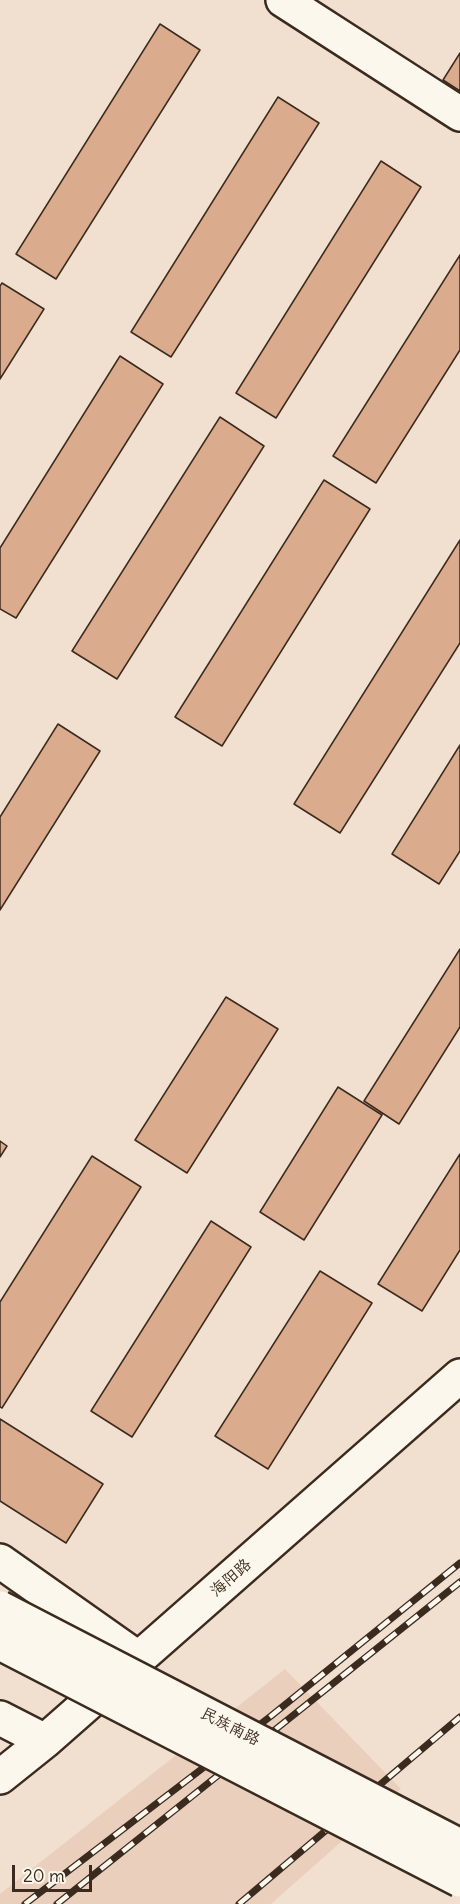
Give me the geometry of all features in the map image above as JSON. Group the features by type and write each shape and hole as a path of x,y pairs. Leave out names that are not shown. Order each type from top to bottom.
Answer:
{"main road":[{"path":"283,0 460,114"},
{"name":"海阳路","path":"0,1777 45,1741 460,1376"},
{"path":"0,1561 139,1659"},
{"name":"民族南路","path":"0,1608 460,1846"},
{"name":"民族南路","path":"0,1642 460,1880"},
{"path":"0,1718 45,1741"}],"shaded area":[{"path":"285,1669 401,1789 271,1904 0,1904 0,1894"}],"building":[{"path":"160,24 200,50 56,279 16,254"},
{"path":"460,53 460,91 443,80"},
{"path":"278,97 319,123 171,357 131,332"},
{"path":"381,161 421,187 276,418 236,393"},
{"path":"460,255 460,350 376,483 333,456"},
{"path":"2,283 44,309 0,379 0,286"},
{"path":"120,356 163,384 16,618 0,609 0,548"},
{"path":"220,417 264,446 117,679 72,651"},
{"path":"324,480 370,509 222,746 175,717"},
{"path":"460,540 460,643 340,833 294,804"},
{"path":"58,724 100,751 0,910 0,817"},
{"path":"460,745 460,851 439,884 392,854"},
{"path":"460,949 460,1027 399,1124 364,1101"},
{"path":"226,997 278,1029 187,1173 135,1140"},
{"path":"338,1087 382,1115 304,1240 260,1212"},
{"path":"0,1141 7,1146 0,1157"},
{"path":"460,1154 460,1250 422,1311 378,1284"},
{"path":"92,1156 141,1187 2,1408 0,1407 0,1302"},
{"path":"211,1221 251,1247 132,1437 91,1411"},
{"path":"320,1271 372,1303 268,1469 215,1436"},
{"path":"0,1419 103,1484 66,1543 0,1501"}],"railway":[{"path":"25,1904 271,1716 460,1563"},
{"path":"57,1904 460,1582"},
{"path":"239,1904 460,1717"}]}
